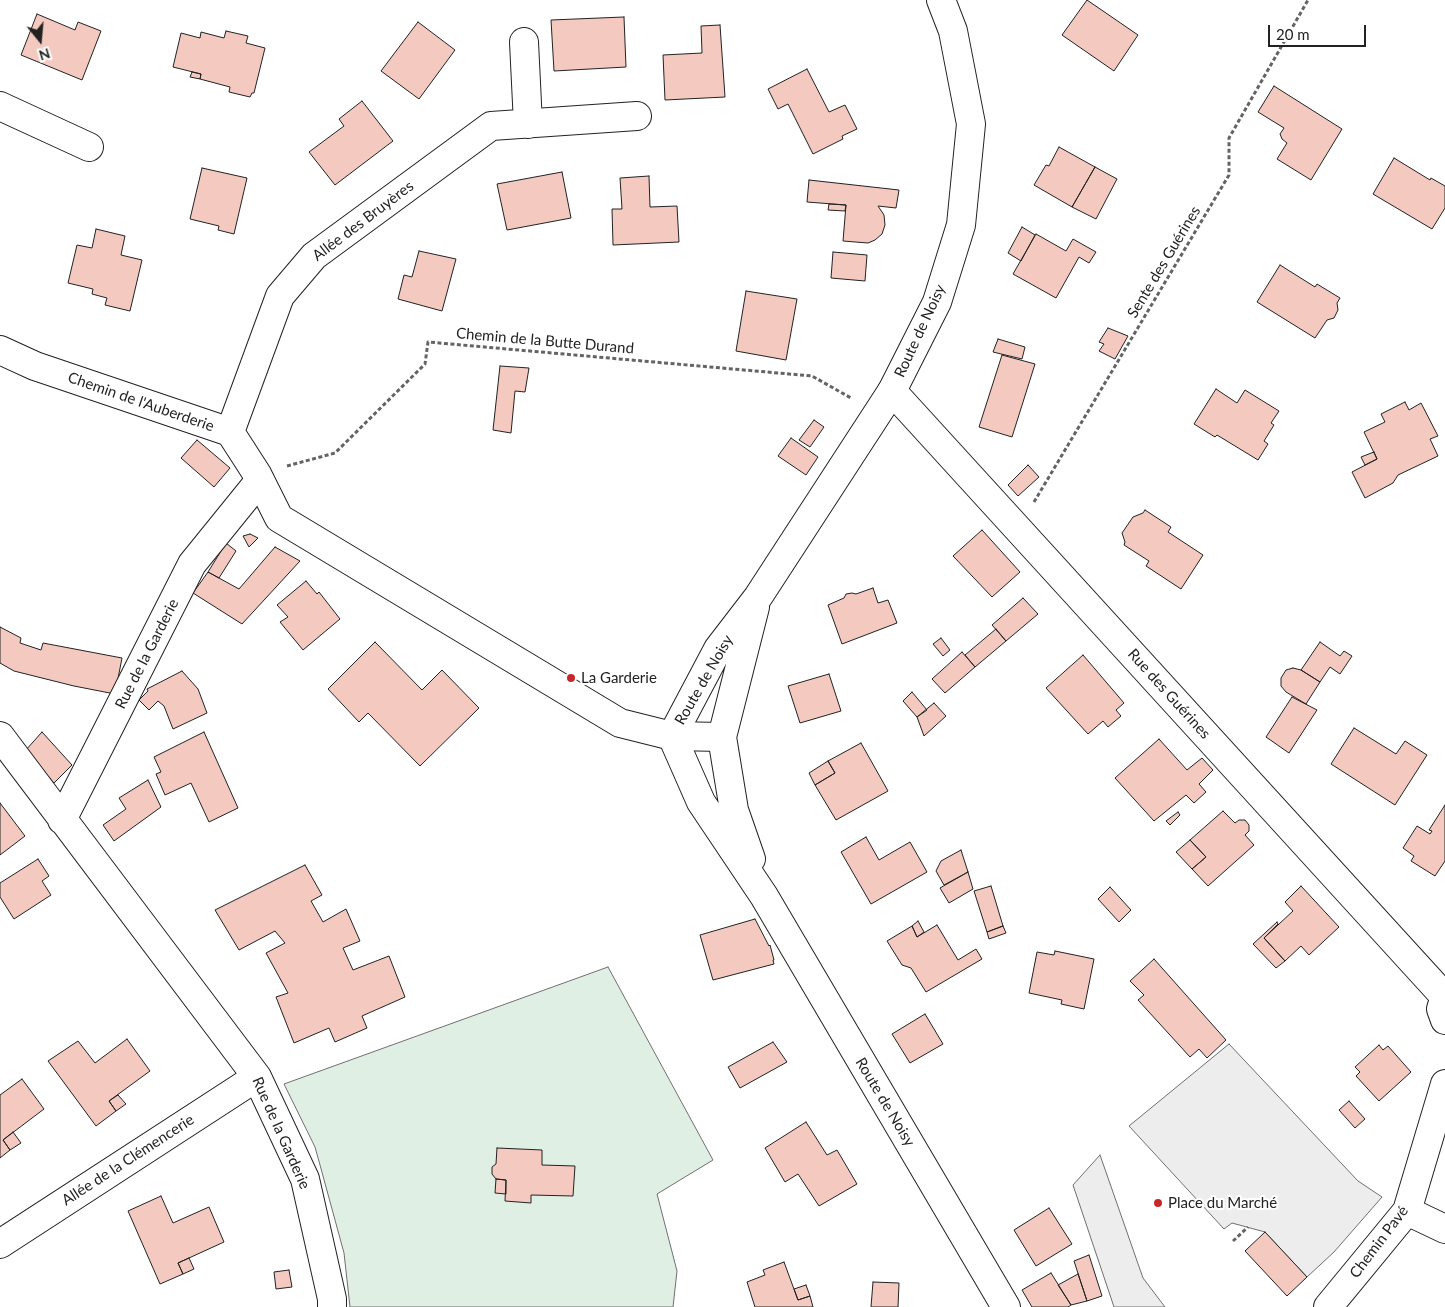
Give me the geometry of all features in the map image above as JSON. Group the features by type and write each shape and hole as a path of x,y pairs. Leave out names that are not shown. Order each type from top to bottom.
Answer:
{"street":[{"name":"Route de Noisy","path":"941,0 953,31 971,124 961,225 937,302 892,391 758,597 718,649 672,736 701,802 764,896 1006,1307"},
{"path":"524,42 528,124"},
{"path":"0,106 89,147"},
{"name":"Allée des Bruyères","path":"230,432 280,296 314,256 491,126 637,116"},
{"name":"Chemin de l'Auberderie","path":"0,350 35,366 230,432 259,477"},
{"name":"Rue des Guérines","path":"892,391 1445,996"},
{"path":"259,477 279,518 620,723 672,736 722,737"},
{"name":"Rue de la Garderie","path":"259,477 192,564 62,820 257,1077 305,1179 332,1307"},
{"name":"Route de Noisy","path":"758,597 722,737 734,810 764,896"},
{"path":"0,736 62,820"},
{"path":"1445,996 1441,1009 1445,1020"},
{"name":"Allée de la Clémencerie","path":"0,1244 257,1077"},
{"name":"Chemin Pavé","path":"1328,1307 1407,1210 1445,1084"},
{"path":"1407,1210 1445,1229"}],"path":[{"name":"Sente des Guérines","path":"1018,529 1229,175 1229,138 1308,0"},
{"name":"Chemin de la Butte Durand","path":"259,477 335,453 425,364 428,342 812,376 877,414"},
{"path":"1233,1240 1248,1228"}],"green space":[{"path":"608,967 713,1160 657,1194 677,1271 673,1307 350,1307 344,1253 315,1147 284,1084"}],"shaded area":[{"path":"1229,1044 1358,1181 1382,1197 1334,1252 1307,1277 1265,1232 1232,1223 1224,1229 1129,1126"},
{"path":"1100,1155 1143,1278 1165,1307 1114,1307 1073,1185"}],"building":[{"path":"1087,0 1138,35 1114,71 1062,35"},
{"path":"37,14 75,30 78,22 101,31 82,80 21,55"},
{"path":"624,17 626,67 554,71 551,20"},
{"path":"418,22 455,50 419,99 381,71"},
{"path":"720,25 725,97 665,100 663,55 702,53 701,26"},
{"path":"226,31 248,36 246,43 265,48 254,93 250,97 229,92 230,87 200,79 201,74 173,67 181,33 200,38 201,32 224,38"},
{"path":"807,69 829,112 845,105 857,129 842,136 843,139 813,154 788,104 778,109 768,89"},
{"path":"192,72 201,74 200,79 190,77"},
{"path":"1274,86 1342,129 1311,180 1277,159 1287,143 1280,134 1284,128 1258,112"},
{"path":"362,101 393,141 335,185 309,152 344,126 339,119"},
{"path":"1059,147 1095,167 1072,207 1034,185 1046,165 1049,166"},
{"path":"1394,158 1430,180 1431,178 1445,186 1445,208 1432,229 1373,194"},
{"path":"1095,167 1117,179 1096,219 1072,207"},
{"path":"202,168 247,178 234,234 218,230 219,226 190,219"},
{"path":"562,172 571,218 507,230 497,184"},
{"path":"649,176 650,207 677,206 679,242 613,245 612,209 622,209 620,178"},
{"path":"809,180 899,190 896,208 878,206 884,215 885,225 882,234 875,240 868,243 843,241 846,205 807,202"},
{"path":"829,204 846,205 845,211 828,210"},
{"path":"1022,227 1035,235 1021,261 1008,253"},
{"path":"96,229 125,236 121,255 142,260 130,311 105,305 107,298 92,294 93,289 68,283 77,245 92,248"},
{"path":"1036,234 1066,251 1073,239 1096,252 1089,263 1079,257 1056,298 1013,274"},
{"path":"419,251 456,259 442,311 398,299 404,275 412,277"},
{"path":"833,252 867,255 865,281 831,278"},
{"path":"1280,265 1315,287 1317,284 1340,298 1337,303 1338,310 1334,318 1327,320 1315,338 1257,302"},
{"path":"746,291 797,299 786,360 736,351"},
{"path":"1108,328 1128,336 1115,359 1099,351 1104,344 1099,342"},
{"path":"998,339 1025,347 1022,359 993,352"},
{"path":"1002,355 1035,364 1012,437 979,427"},
{"path":"500,366 529,368 525,392 515,391 511,433 493,430"},
{"path":"1216,389 1237,403 1245,390 1279,411 1271,423 1274,425 1264,441 1268,444 1258,460 1217,435 1215,437 1194,424"},
{"path":"1405,402 1409,410 1421,403 1438,436 1430,439 1438,456 1398,475 1393,483 1365,498 1352,472 1377,459 1364,432 1385,422 1381,414"},
{"path":"814,420 824,427 810,447 799,440"},
{"path":"791,438 818,457 806,475 778,456"},
{"path":"197,440 230,468 214,487 181,458"},
{"path":"1374,452 1377,459 1365,465 1361,457"},
{"path":"1028,465 1039,477 1018,496 1008,485"},
{"path":"1145,510 1171,527 1168,532 1203,555 1181,589 1146,566 1149,561 1124,545 1122,533 1133,517 1143,513"},
{"path":"982,530 1020,572 992,597 953,556"},
{"path":"250,534 258,538 249,547 243,536"},
{"path":"226,543 236,551 219,578 208,572"},
{"path":"275,547 300,561 242,624 193,593 208,572 239,589"},
{"path":"306,581 317,594 319,592 340,619 303,650 280,622 288,617 277,605"},
{"path":"873,588 878,603 888,600 897,623 842,644 828,605 844,598 846,594 856,594"},
{"path":"1023,598 1038,614 1006,641 992,625"},
{"path":"0,627 21,638 20,643 41,650 43,643 122,658 115,694 14,671 0,663"},
{"path":"996,629 1006,641 975,667 965,655"},
{"path":"941,638 950,650 943,656 933,644"},
{"path":"375,642 422,690 442,670 479,708 420,766 368,713 359,722 328,689"},
{"path":"1320,642 1340,656 1344,651 1352,656 1340,674 1330,667 1320,682 1301,670"},
{"path":"962,652 975,667 945,693 932,679"},
{"path":"1083,655 1124,703 1116,710 1121,716 1108,727 1103,721 1088,734 1046,688"},
{"path":"1293,668 1301,670 1320,682 1306,704 1286,692 1281,686 1281,678 1286,670"},
{"path":"182,671 198,689 207,713 173,729 164,706 158,701 149,710 139,700 148,691 147,689"},
{"path":"829,674 841,711 800,723 788,686"},
{"path":"912,692 927,710 917,717 903,701"},
{"path":"1292,697 1317,710 1289,753 1266,737"},
{"path":"934,703 946,716 924,736 917,717"},
{"path":"1354,728 1396,754 1405,741 1427,755 1395,805 1331,764"},
{"path":"42,732 72,765 54,783 25,751"},
{"path":"204,732 238,808 209,822 191,783 165,795 156,774 161,772 154,757"},
{"path":"1159,739 1187,770 1202,758 1213,770 1199,784 1206,792 1194,803 1186,795 1154,821 1115,778"},
{"path":"861,743 888,791 836,820 815,785 835,773 828,761"},
{"path":"828,761 835,773 815,785 809,773"},
{"path":"148,780 161,807 114,841 103,825 126,809 119,798"},
{"path":"0,803 25,836 0,855"},
{"path":"1445,805 1445,861 1435,876 1411,861 1414,856 1403,848 1417,826 1430,834 1432,831 1429,830"},
{"path":"1223,811 1235,823 1239,820 1245,820 1249,825 1249,831 1245,835 1254,845 1208,886 1192,869 1206,857 1190,840"},
{"path":"1178,812 1180,815 1170,825 1166,821"},
{"path":"866,837 879,860 910,842 927,872 871,904 841,852"},
{"path":"1190,840 1206,857 1192,869 1176,852"},
{"path":"961,850 968,872 944,885 936,871 941,861"},
{"path":"38,859 49,876 42,881 51,895 14,919 0,897 0,883"},
{"path":"305,865 322,895 311,901 323,922 346,909 360,941 343,948 353,970 389,956 405,997 362,1016 367,1028 335,1042 329,1028 294,1043 276,997 288,993 266,953 285,943 275,931 239,950 215,910"},
{"path":"968,872 973,889 949,903 940,888"},
{"path":"991,886 1003,926 987,932 974,891"},
{"path":"1301,886 1339,927 1309,955 1301,946 1285,961 1264,938 1293,911 1285,902"},
{"path":"1110,887 1131,910 1119,922 1098,899"},
{"path":"755,919 770,945 774,964 713,980 700,935"},
{"path":"918,921 924,932 917,937 912,926"},
{"path":"1277,922 1278,924 1264,938 1285,961 1276,968 1253,944"},
{"path":"937,925 958,960 976,949 982,959 926,992 911,968 902,965 887,941 912,926 917,937"},
{"path":"1003,926 1006,933 989,939 987,932"},
{"path":"1055,951 1094,959 1084,1009 1061,1004 1062,1000 1029,993 1037,952 1054,955"},
{"path":"1154,959 1226,1040 1207,1058 1199,1049 1190,1057 1138,1000 1144,995 1130,981"},
{"path":"925,1014 943,1044 910,1063 892,1034"},
{"path":"127,1039 150,1071 109,1101 116,1111 96,1126 48,1061 78,1041 95,1063"},
{"path":"773,1042 787,1062 740,1088 728,1067"},
{"path":"1379,1045 1383,1050 1388,1046 1411,1072 1379,1101 1356,1076 1360,1072 1355,1067"},
{"path":"22,1079 44,1109 3,1140 10,1150 0,1158 0,1095"},
{"path":"118,1095 126,1104 116,1111 109,1101"},
{"path":"1349,1101 1365,1119 1355,1128 1339,1110"},
{"path":"806,1122 827,1155 837,1150 857,1184 819,1206 798,1174 785,1182 765,1148"},
{"path":"13,1132 21,1143 10,1150 3,1140"},
{"path":"497,1148 542,1150 542,1165 575,1166 573,1196 531,1195 531,1203 505,1201 506,1180 496,1179 492,1174 492,1167 496,1164"},
{"path":"496,1179 506,1180 506,1194 495,1193"},
{"path":"161,1196 173,1223 209,1207 224,1242 178,1263 183,1274 160,1284 128,1211"},
{"path":"1049,1208 1072,1244 1036,1266 1014,1230"},
{"path":"1265,1232 1307,1277 1287,1296 1245,1251"},
{"path":"1089,1255 1102,1296 1087,1301 1074,1261"},
{"path":"189,1258 194,1269 183,1274 178,1263"},
{"path":"784,1262 798,1300 810,1296 813,1307 755,1307 747,1282 765,1275 763,1270"},
{"path":"289,1270 292,1287 276,1289 274,1272"},
{"path":"1051,1273 1071,1305 1068,1307 1032,1307 1022,1290"},
{"path":"1078,1274 1087,1301 1071,1305 1058,1285"},
{"path":"873,1282 899,1283 898,1307 871,1307"},
{"path":"806,1285 810,1296 798,1300 794,1289"}],"place":[{"name":"La Garderie","path":"571,678"},
{"name":"Place du Marché","path":"1158,1203"}]}
